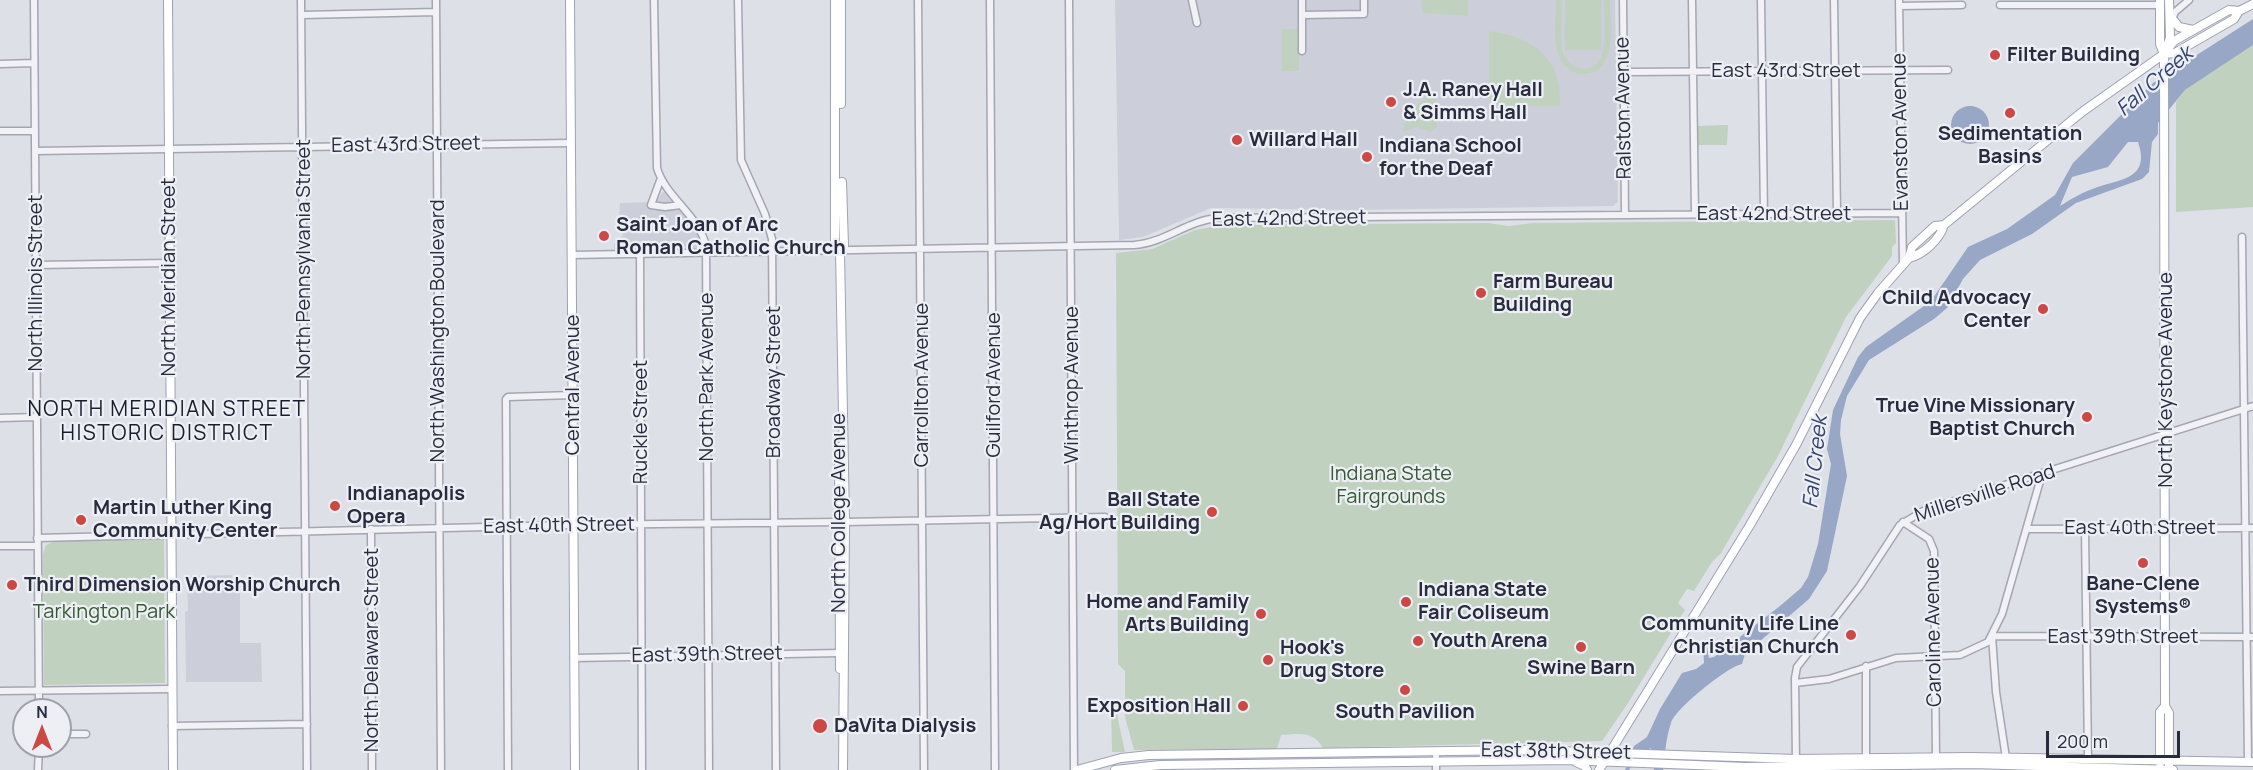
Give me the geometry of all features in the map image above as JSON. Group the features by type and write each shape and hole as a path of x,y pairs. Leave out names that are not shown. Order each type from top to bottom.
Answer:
{"main road":[{"name":"North Meridian Street","path":"168,0 173,770"},
{"name":"Central Avenue","path":"570,0 575,770"},
{"name":"North College Avenue","path":"835,0 835,246 840,251"},
{"name":"North College Avenue","path":"841,0 844,246 840,251 840,308 846,652 843,770"},
{"name":"North Keystone Avenue","path":"2164,54 2170,38 2169,0"},
{"name":"North Keystone Avenue","path":"2160,2 2160,44 2164,54 2165,74 2167,637 2165,706 2169,713 2164,760 2160,770"},
{"path":"2164,54 2175,53 2234,19 2239,11 2253,4"},
{"path":"1599,770 1790,455 1855,326 1878,293 1906,261 1918,256 1941,234 1944,225 2075,117 2164,54 2174,41 2229,10 2239,11"},
{"path":"2170,20 2179,27 2193,30"},
{"name":"North College Avenue","path":"842,522 840,707 843,718"},
{"name":"East 38th Street","path":"1075,770 1141,756 1436,752 1700,754 1796,765"},
{"name":"East 38th Street","path":"2006,764 2088,758 2250,762"},
{"path":"1566,760 1582,764 1587,770"},
{"name":"East 38th Street","path":"1115,770 1152,765 1298,763 1436,766 1566,760 1729,768 1796,765 2006,764 2088,769 2170,770"},
{"name":"North Keystone Avenue","path":"2164,760 2170,770"}],"street":[{"name":"North Illinois Street","path":"34,0 38,698"},
{"name":"North Pennsylvania Street","path":"302,0 307,770"},
{"name":"North Washington Boulevard","path":"436,0 441,770"},
{"name":"North Park Avenue","path":"654,0 656,151 661,178 701,230 706,253 709,770"},
{"name":"Broadway Street","path":"738,0 741,160 768,221 773,252 776,770"},
{"name":"Carrollton Avenue","path":"918,0 924,770"},
{"name":"Guilford Avenue","path":"990,0 995,770"},
{"name":"Winthrop Avenue","path":"1069,0 1075,770"},
{"path":"1192,0 1197,23"},
{"path":"1302,0 1302,51"},
{"path":"1302,15 1364,14 1364,0"},
{"name":"Ralston Avenue","path":"1623,0 1625,215"},
{"path":"1692,0 1695,214"},
{"path":"1761,0 1764,214"},
{"path":"1834,0 1837,213"},
{"path":"2170,20 2175,12 2189,0"},
{"path":"2000,5 2160,2"},
{"path":"1899,3 1962,5"},
{"name":"Evanston Avenue","path":"1899,3 1902,213 1906,261"},
{"path":"302,15 436,12"},
{"path":"0,64 34,63"},
{"name":"East 43rd Street","path":"1623,72 1948,70"},
{"path":"0,131 35,131"},
{"name":"East 43rd Street","path":"35,151 571,142"},
{"path":"661,178 651,202 652,207 681,204"},
{"name":"East 42nd Street","path":"572,255 1142,245 1193,223 1218,218 1902,213"},
{"path":"2242,237 2245,528 2250,637 2250,762"},
{"name":"Ruckle Street","path":"640,254 642,770"},
{"path":"36,265 169,262"},
{"path":"508,770 506,398 573,395"},
{"name":"Millersville Road","path":"1795,683 1796,669 1802,659 1860,586 1904,522 1923,511 2165,436 2253,406"},
{"path":"0,418 37,417"},
{"path":"1796,765 1795,683 1829,679 1896,658 1935,657 1969,652 1986,644 2002,614 2042,474"},
{"name":"East 40th Street","path":"37,538 507,526 1106,517"},
{"name":"Caroline Avenue","path":"1904,522 1925,536 1934,549 1936,764"},
{"name":"East 40th Street","path":"2027,529 2253,528"},
{"name":"North Delaware Street","path":"371,529 372,770"},
{"path":"2085,529 2088,758"},
{"path":"0,546 38,546"},
{"path":"1992,636 1996,692 2006,764"},
{"name":"East 39th Street","path":"1992,636 2250,637"},
{"name":"East 39th Street","path":"574,658 840,653"},
{"path":"1866,666 1866,764"},
{"path":"0,691 172,689"},
{"path":"172,726 307,724"},
{"path":"72,734 86,734"},
{"path":"1436,752 1436,766"},
{"path":"1298,753 1298,763"}],"shaded area":[{"name":"Indiana School for the Deaf","path":"1115,0 1615,0 1618,202 1613,206 1350,210 1211,208 1143,237 1119,240"},
{"path":"663,192 666,192 694,228 700,237 702,248 614,249 614,244 623,235 619,220 620,203 655,202"},
{"path":"232,575 233,589 240,590 240,643 261,643 262,682 186,682 187,576"}],"green space":[{"path":"1421,0 1468,0 1468,16 1423,13"},
{"path":"1556,0 1562,0 1561,39 1565,58 1576,67 1590,68 1602,55 1605,32 1604,0 1610,0 1610,48 1602,67 1593,72 1580,74 1570,70 1563,63 1556,44"},
{"path":"1565,0 1601,0 1601,50 1565,50"},
{"path":"1282,29 1299,29 1299,71 1282,71"},
{"path":"1489,31 1519,38 1542,52 1556,74 1560,106 1494,105 1489,100"},
{"path":"2253,45 2253,207 2176,212 2176,102 2185,90"},
{"path":"1436,98 1433,109 1438,116 1436,128 1430,132 1417,127 1403,132 1416,106 1422,100"},
{"path":"1728,125 1727,145 1698,145 1697,126"},
{"name":"Indiana State Fairgrounds","path":"1895,220 1896,243 1892,247 1892,256 1846,317 1778,456 1721,553 1712,562 1694,591 1687,589 1678,603 1685,610 1602,741 1323,748 1315,738 1300,734 1281,735 1277,749 1134,750 1125,717 1125,671 1118,664 1116,253 1152,249 1195,230 1221,225 1488,223 1509,226 1533,223"},
{"name":"Tarkington Park","path":"164,539 165,683 44,685 43,554 46,545 55,541"},
{"path":"1111,705 1115,705 1125,752 1112,752"}],"water":[{"name":"Fall Creek","path":"2253,19 2253,45 2185,90 2158,123 2158,134 2152,142 2149,172 2142,179 2076,203 2032,234 1980,260 1963,279 1947,308 1934,319 1869,360 1847,396 1841,420 1840,434 1847,476 1827,571 1809,599 1745,654 1742,664 1714,680 1682,708 1671,723 1663,770 1654,770 1651,748 1640,754 1629,770 1625,770 1634,746 1647,737 1660,709 1682,673 1696,669 1704,663 1703,646 1707,647 1709,658 1714,657 1780,606 1801,588 1808,577 1818,544 1831,464 1827,449 1833,410 1858,357 1866,347 1931,301 1968,247 2007,229 2055,195 2073,163 2153,83","holes":["2128,142 2138,142 2141,155 2140,164 2130,176 2095,188 2060,206 2072,177 2108,167"]},
{"path":"1970,106 1984,111 1989,125 1984,139 1970,144 1956,139 1951,125 1956,111"}],"place":[{"name":"Filter Building","path":"1995,55"},
{"name":"J.A. Raney Hall & Simms Hall","path":"1391,102"},
{"name":"Sedimentation Basins","path":"2010,113"},
{"name":"Willard Hall","path":"1237,140"},
{"name":"Indiana School for the Deaf","path":"1367,157"},
{"name":"Saint Joan of Arc Roman Catholic Church","path":"604,236"},
{"name":"Farm Bureau Building","path":"1481,293"},
{"name":"Child Advocacy Center","path":"2043,309"},
{"name":"True Vine Missionary Baptist Church","path":"2087,417"},
{"name":"Indianapolis Opera","path":"335,506"},
{"name":"Ball State Ag/Hort Building","path":"1212,512"},
{"name":"Martin Luther King Community Center","path":"81,520"},
{"name":"Bane-Clene Systems®","path":"2143,563"},
{"name":"Third Dimension Worship Church","path":"12,585"},
{"name":"Indiana State Fair Coliseum","path":"1406,602"},
{"name":"Home and Family Arts Building","path":"1261,614"},
{"name":"Community Life Line Christian Church","path":"1851,635"},
{"name":"Youth Arena","path":"1418,641"},
{"name":"Swine Barn","path":"1581,647"},
{"name":"Hook's Drug Store","path":"1268,660"},
{"name":"South Pavilion","path":"1405,690"},
{"name":"Exposition Hall","path":"1243,706"},
{"name":"DaVita Dialysis","path":"820,726"}],"district":[{"name":"NORTH MERIDIAN STREET HISTORIC DISTRICT","path":"167,422"}]}
